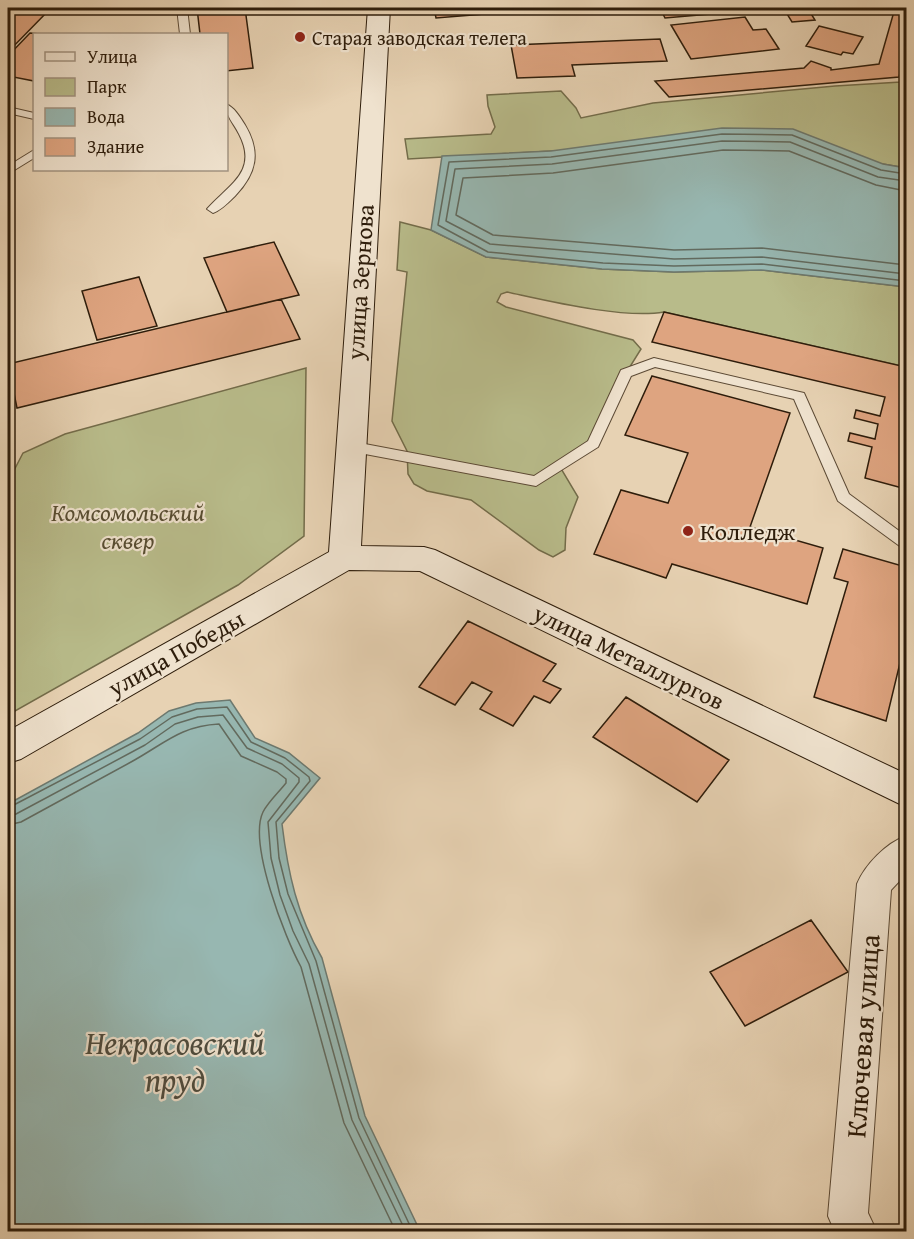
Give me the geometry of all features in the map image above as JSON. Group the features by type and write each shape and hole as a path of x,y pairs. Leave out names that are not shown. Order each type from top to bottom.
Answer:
{"main road":[{"name":"улица Зернова","path":"344,558 349,446 379,8"},
{"name":"улица Победы","path":"8,748 344,558"},
{"name":"улица Металлургов","path":"344,558 424,559 906,791"}],"street":[{"name":"Ключевая улица","path":"857,1232 848,1216 874,884 906,851"}],"lane":[{"path":"182,8 185,33"},
{"path":"213,209 244,180 251,165 253,150 243,128 228,109"},
{"path":"8,110 33,116"},
{"path":"8,171 33,154"},
{"path":"349,446 536,481 593,444 627,373 654,362 799,396 843,497 906,543"}],"green space":[{"path":"906,76 906,168 883,164 551,151 408,159 405,139 491,134 495,127 487,95 561,91 576,108 581,118 653,103 901,82"},
{"path":"400,222 431,230 486,257 602,269 674,272 761,270 906,287 906,367 664,312 647,314 607,311 507,292 501,294 497,302 506,307 633,340 641,349 626,373 605,427 560,467 578,497 566,528 565,550 553,557 539,550 471,500 427,491 414,484 408,474 407,451 392,421 407,272 397,270"},
{"name":"Комсомольский сквер","path":"306,368 304,536 238,585 8,715 8,482 23,453 65,434"}],"water":[{"path":"722,128 793,129 883,164 906,168 906,287 761,270 674,272 602,269 486,257 431,230 442,156 551,151"},
{"name":"Некрасовский пруд","path":"230,700 255,738 289,753 320,778 282,824 287,860 300,910 322,958 365,1116 420,1231 8,1231 8,804 138,733 169,711 196,703"}],"building":[{"path":"8,8 48,11 8,52"},
{"path":"197,8 245,8 253,68 228,71 228,33 200,33"},
{"path":"434,8 523,8 524,11 436,18"},
{"path":"660,8 730,8 733,12 665,18"},
{"path":"895,8 906,9 906,48 899,77 669,97 655,81 804,68 811,61 831,68 831,70 879,64"},
{"path":"810,12 815,20 792,22 787,14"},
{"path":"745,17 753,30 766,29 779,49 691,59 671,25"},
{"path":"819,26 863,37 853,54 843,52 841,55 806,46"},
{"path":"30,33 33,33 33,81 8,76 8,56"},
{"path":"660,39 667,61 572,65 575,76 517,78 511,45"},
{"path":"274,242 299,295 227,312 204,258"},
{"path":"139,277 157,326 97,340 82,291"},
{"path":"281,299 300,339 17,408 8,364"},
{"path":"664,312 906,367 906,489 865,478 872,447 848,441 850,433 875,439 878,424 854,418 856,410 880,416 885,397 652,342"},
{"path":"652,376 790,413 750,527 823,548 807,604 672,564 666,578 594,554 621,490 668,503 688,453 625,435"},
{"path":"843,549 906,567 906,638 886,721 814,697 848,582 834,578"},
{"path":"468,621 556,664 543,681 561,689 550,703 534,696 513,726 480,709 492,692 472,682 455,705 419,687"},
{"path":"626,697 729,760 697,802 593,737"},
{"path":"811,920 848,972 745,1026 710,972"}],"place":[{"name":"Старая заводская телега","path":"300,37"},
{"name":"Колледж","path":"688,531"}]}
